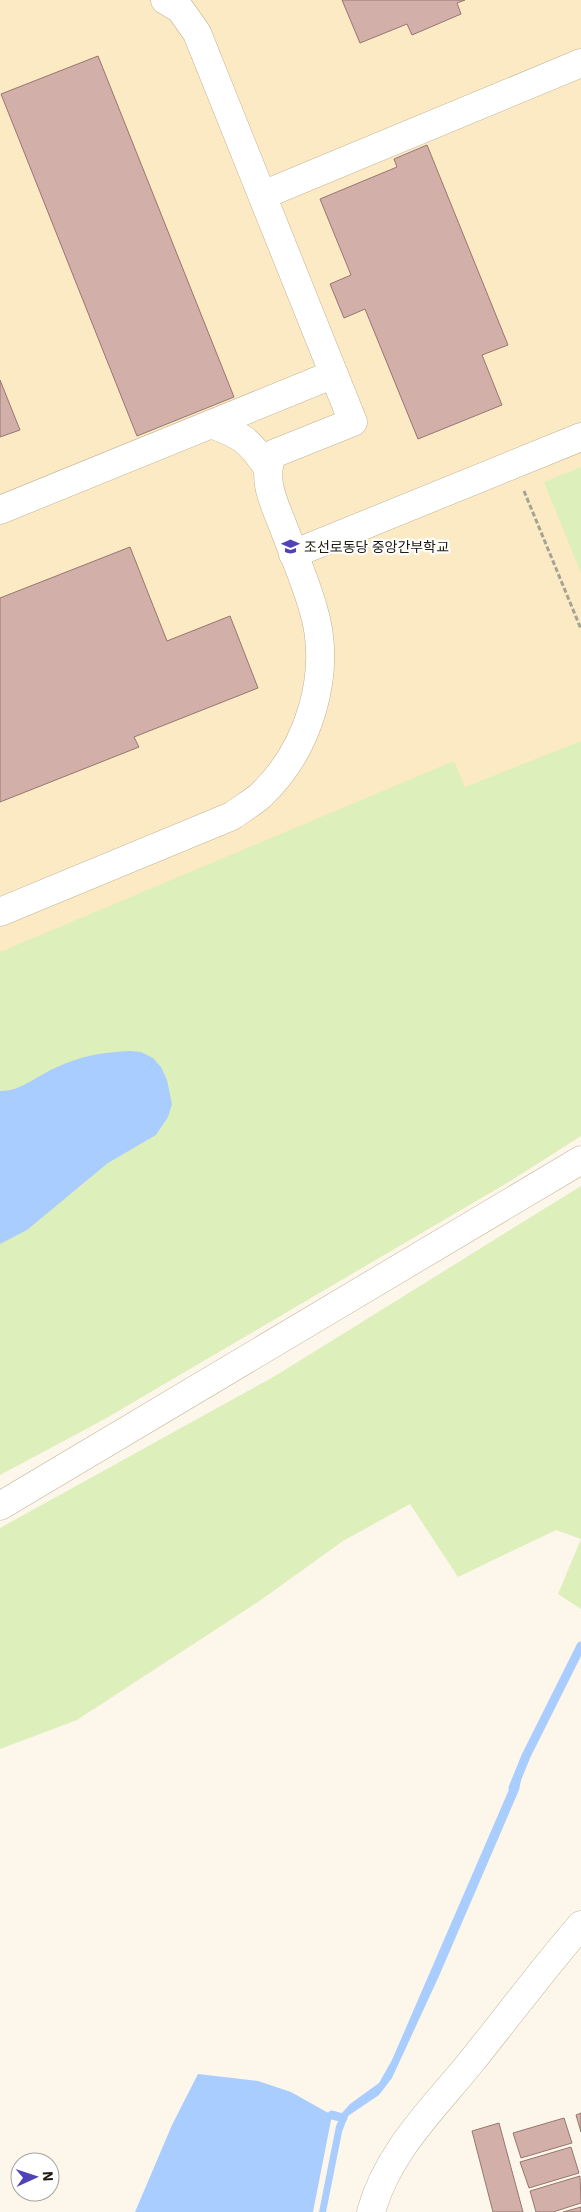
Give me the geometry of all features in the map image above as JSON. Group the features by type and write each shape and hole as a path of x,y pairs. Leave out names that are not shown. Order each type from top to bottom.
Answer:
{"street":[{"path":"165,0 180,9 197,34 354,422 273,454 267,467"},
{"path":"263,195 581,63"},
{"path":"0,510 334,374"},
{"path":"0,912 232,816 260,796 287,763 308,726 319,678 319,641 314,609 270,492 267,467 256,450 239,434 211,424"},
{"path":"293,554 581,437"},
{"path":"0,1506 581,1160"},
{"path":"371,2212 398,2152 421,2120 467,2067 581,1925"}],"path":[{"path":"514,465 581,629"}],"shaded area":[{"name":"조선로동당 중앙간부학교","path":"0,0 581,0 581,1095 0,1364"}],"green space":[{"path":"581,467 581,573 544,482"},
{"path":"581,741 581,1136 512,1180 103,1420 0,1475 0,1244 80,1187 108,1163 156,1135 167,1080 153,1058 56,1067 21,1087 0,1091 0,952 454,761 465,787"},
{"path":"581,1186 581,1539 556,1530 458,1577 410,1504 343,1541 258,1602 77,1720 0,1749 0,1528 275,1376"},
{"path":"581,1539 581,1609 558,1594"}],"water":[{"path":"130,1051 141,1052 153,1058 161,1067 167,1080 172,1104 168,1117 156,1135 108,1163 27,1230 0,1244 0,1091 23,1086 50,1070 84,1057"},
{"path":"514,1778 521,1780 519,1790 439,1976 392,2078 379,2095 348,2116 342,2132 326,2212 319,2212 336,2126 342,2113 350,2104 379,2083 392,2060"},
{"path":"198,2074 258,2081 291,2092 332,2115 313,2212 135,2212 172,2125"}],"building":[{"path":"342,0 465,0 457,3 461,14 412,35 407,24 360,43"},
{"path":"98,56 234,397 137,436 1,94"},
{"path":"427,145 508,345 482,355 502,405 418,439 365,309 344,318 330,284 351,275 320,199 397,167 394,159"},
{"path":"0,380 20,430 0,437"},
{"path":"130,547 167,641 230,616 258,688 134,737 139,747 0,802 0,598"},
{"path":"581,2113 581,2132 576,2115"},
{"path":"564,2118 572,2143 521,2158 513,2133"},
{"path":"499,2123 523,2212 493,2212 472,2131"},
{"path":"571,2147 579,2173 529,2188 520,2162"},
{"path":"580,2176 581,2203 553,2212 536,2212 530,2191"},
{"path":"581,2207 581,2212 563,2212"}],"waterway":[{"path":"513,1788 526,1756 581,1646"},
{"path":"332,2115 343,2118"}],"place":[{"name":"조선로동당 중앙간부학교","path":"290,547"}]}
